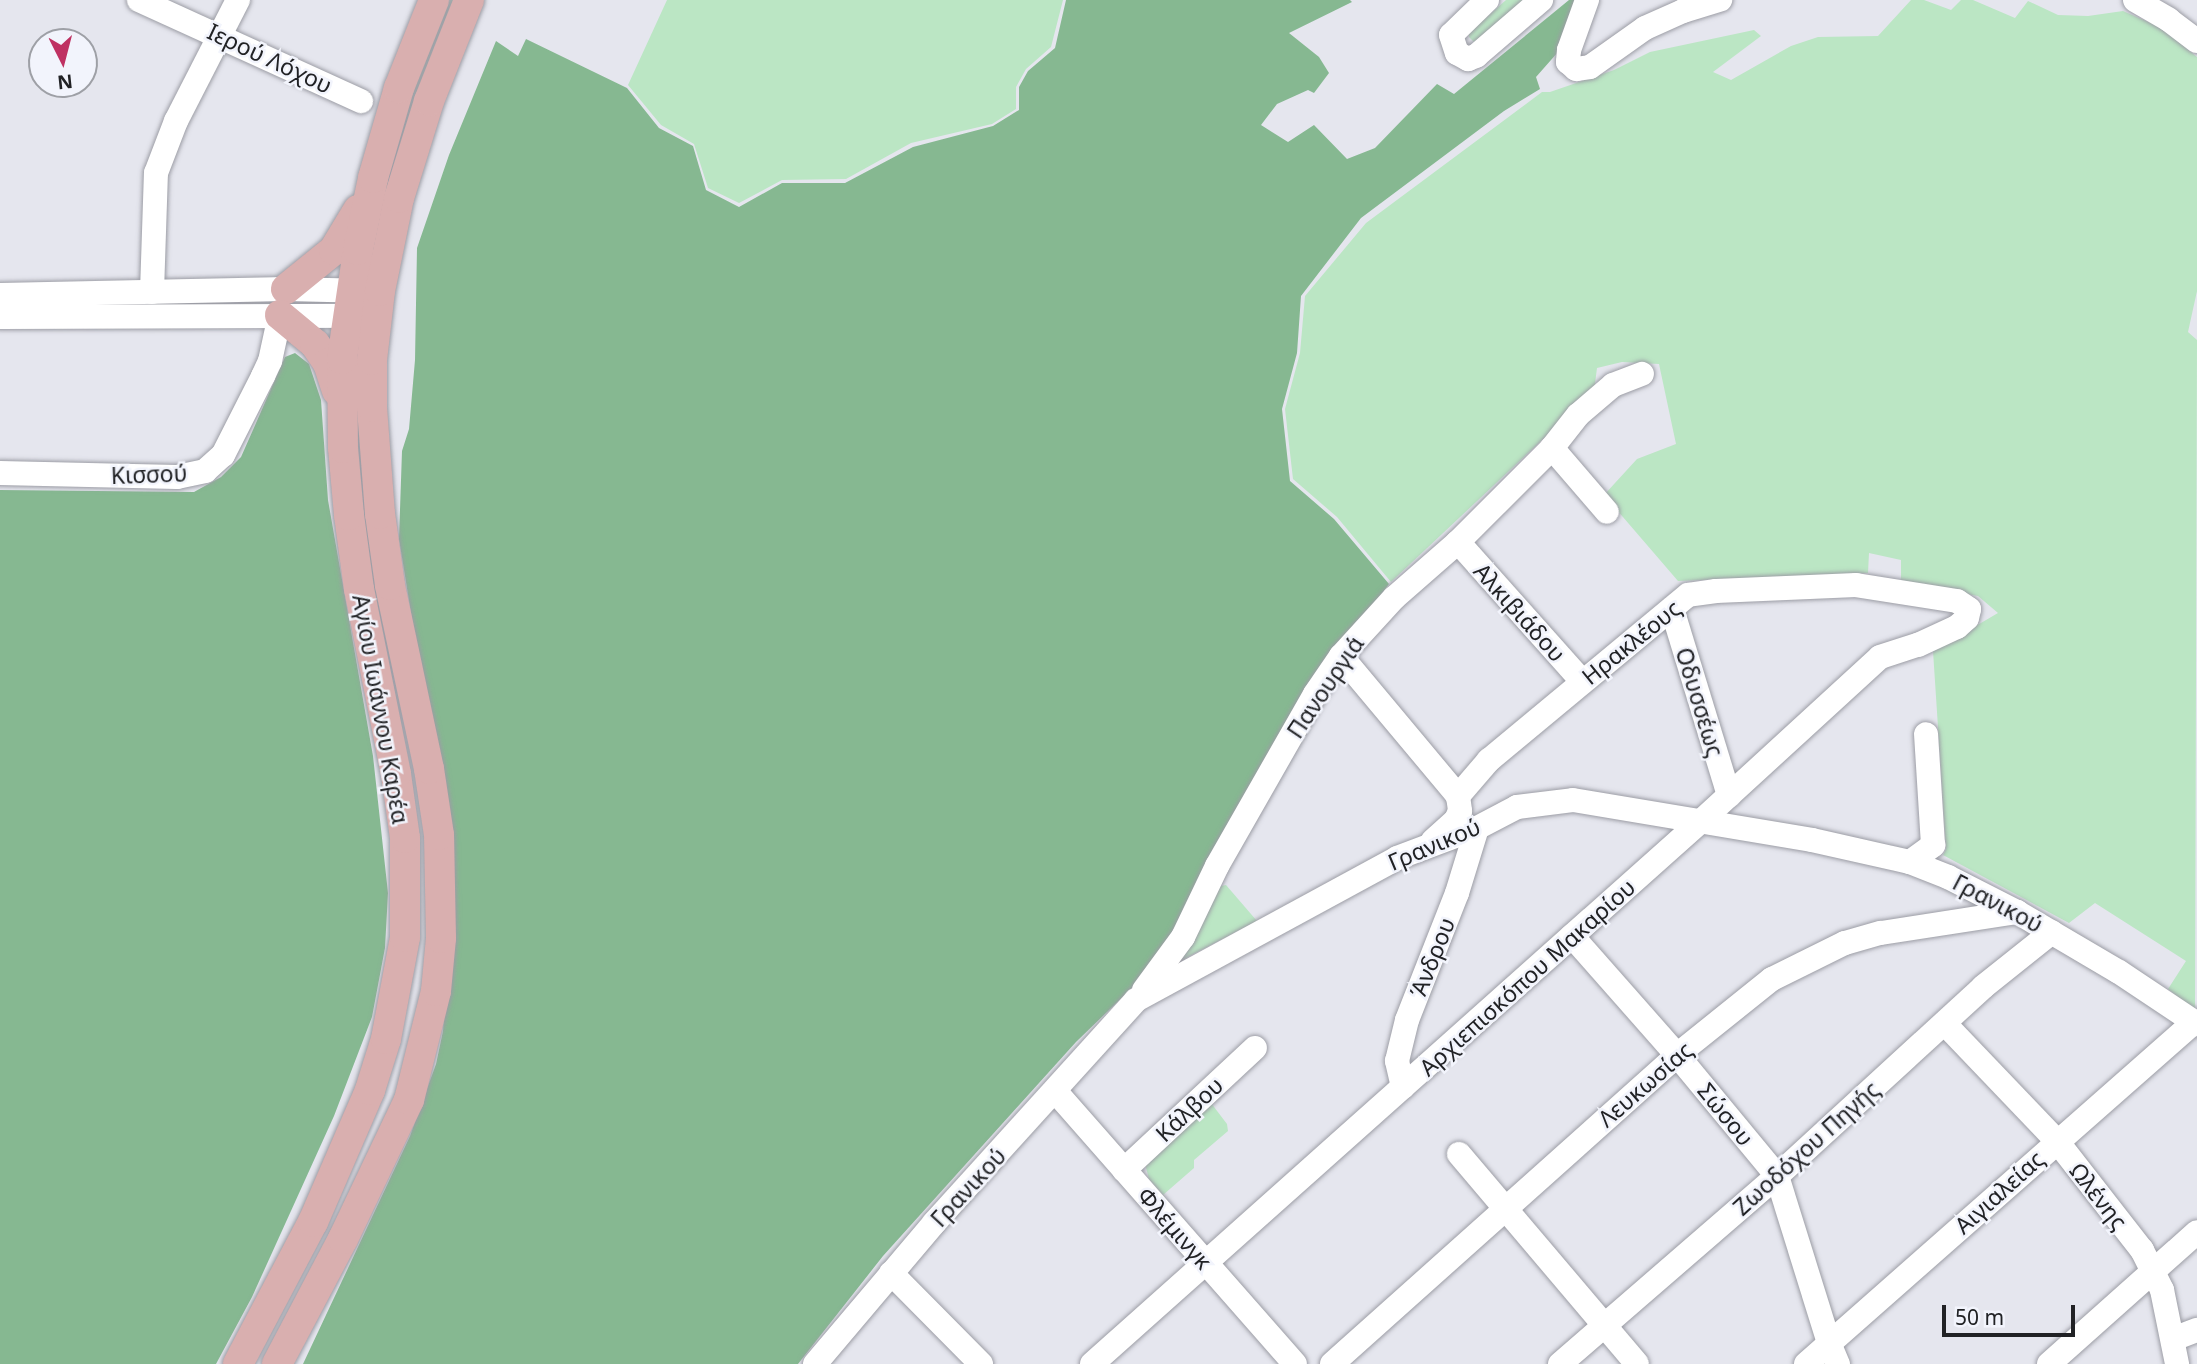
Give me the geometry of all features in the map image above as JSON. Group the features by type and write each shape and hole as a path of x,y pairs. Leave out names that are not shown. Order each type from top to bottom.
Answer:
{"main road":[{"path":"341,405 328,363 283,302 341,241 373,178 399,88 433,0"},
{"path":"364,303 429,101 469,0"},
{"path":"364,303 373,178"},
{"name":"Αγίου Ιωάννου Καρέα","path":"238,1364 313,1222 370,1090 386,1039 405,937 405,838 396,774 359,589 349,515 341,405 364,303"},
{"name":"Αγίου Ιωάννου Καρέα","path":"282,1360 409,1100 436,991 441,938 439,835 429,769 390,585 380,514 364,303"}],"street":[{"name":"Ιερού Λόχου","path":"139,0 361,101"},
{"path":"152,292 156,173 176,121 238,0"},
{"path":"1487,0 1451,35 1457,53 1468,59 1476,56 1541,0"},
{"path":"1587,0 1569,50 1568,62 1576,69 1590,66 1645,28 1683,10 1720,0"},
{"path":"2135,0 2197,41"},
{"path":"0,295 152,292 283,302 364,303"},
{"path":"0,317 283,302"},
{"name":"Κισσού","path":"0,473 177,477 205,471 223,455 270,361 283,302"},
{"name":"Πανουργιά","path":"1136,1000 1183,937 1230,843 1315,694 1341,656 1394,598 1458,542 1552,448 1578,415 1614,385 1642,374"},
{"path":"1552,448 1607,512"},
{"name":"Αλκιβιάδου","path":"1458,542 1582,681"},
{"name":"Ηρακλέους","path":"1458,796 1489,760 1688,595 1716,590 1856,585 1957,601 1969,609"},
{"name":"Οδυσσέως","path":"1672,609 1729,795"},
{"name":"Αρχιεπισκόπου Μακαρίου","path":"1092,1364 1700,822 1880,657 1918,645 1957,626 1967,618 1969,609"},
{"path":"1341,656 1458,796 1460,811 1456,820 1430,844"},
{"path":"1909,862 1933,845 1926,734"},
{"name":"Γρανικού","path":"816,1364 891,1272 1056,1092 1136,1000 1396,858 1477,828 1517,807 1565,800 1812,840 1909,862 1948,877 2017,912 2196,1023"},
{"name":"Άνδρου","path":"1402,1087 1397,1061 1407,1020 1457,893 1477,828"},
{"name":"Λευκωσίας","path":"1332,1364 1677,1055 1772,979 1845,943 1881,933 2017,912"},
{"name":"Ζωοδόχου Πηγής","path":"1560,1364 1777,1176 1983,987 2052,932"},
{"name":"Σώσου","path":"1572,936 1677,1055 1777,1176 1833,1354"},
{"name":"Αιγιαλείας","path":"1806,1364 1833,1354 2056,1140 2196,1023"},
{"name":"Ωλένης","path":"1945,1024 2056,1140 2155,1271 2177,1364"},
{"name":"Κάλβου","path":"1124,1170 1255,1048"},
{"name":"Φλέμινγκ","path":"1056,1092 1295,1364"},
{"path":"1459,1154 1637,1364"},
{"path":"2049,1364 2197,1232"},
{"path":"891,1272 981,1364"},
{"path":"2173,1339 2197,1330"}],"green space":[{"path":"450,0 461,0 368,277 384,185 419,72"},
{"path":"667,0 1063,0 1051,47 1026,69 1016,87 1016,109 992,124 911,143 846,179 782,180 739,203 708,188 694,144 661,125 628,85"},
{"path":"1066,0 1350,0 1352,2 1289,33 1319,57 1329,73 1314,93 1308,90 1277,104 1261,125 1288,142 1314,125 1347,159 1375,148 1437,84 1454,94 1569,0 1583,0 1566,43 1536,77 1540,89 1504,111 1361,218 1301,296 1297,353 1282,409 1290,481 1334,519 1389,584 1337,653 1183,924 1137,983 1076,1042 883,1256 798,1364 303,1364 410,1136 436,1064 443,1031 449,944 417,650 399,539 402,451 409,429 415,360 417,248 449,155 496,41 518,56 526,39 627,88 659,128 693,146 706,190 739,207 782,183 845,183 913,147 993,126 1019,110 1019,87 1028,71 1055,48"},
{"path":"1506,0 1528,0 1475,43 1469,33"},
{"path":"1911,0 1924,0 1951,10 1961,0 1973,0 2015,18 2028,1 2058,15 2088,16 2123,11 2162,28 2197,57 2197,291 2188,332 2197,340 2195,1010 2168,989 2186,961 2095,903 2069,923 1943,855 1946,849 1933,651 1998,613 1978,596 1901,583 1901,560 1869,553 1868,573 1678,581 1604,495 1637,459 1676,444 1659,364 1622,362 1597,368 1594,391 1391,582 1337,517 1293,479 1285,409 1300,353 1305,296 1366,223 1542,92 1550,92 1614,70 1650,52 1754,30 1761,36 1713,72 1731,80 1791,46 1818,37 1878,36"},
{"path":"295,353 309,364 321,400 328,500 373,756 388,893 385,948 372,1017 334,1116 252,1297 216,1364 0,1364 0,490 194,492 221,477 241,457 285,357"},
{"path":"1226,885 1257,921 1178,962 1217,887"},
{"path":"1211,1103 1227,1124 1228,1131 1194,1160 1194,1168 1163,1195 1149,1179 1145,1164"}]}
